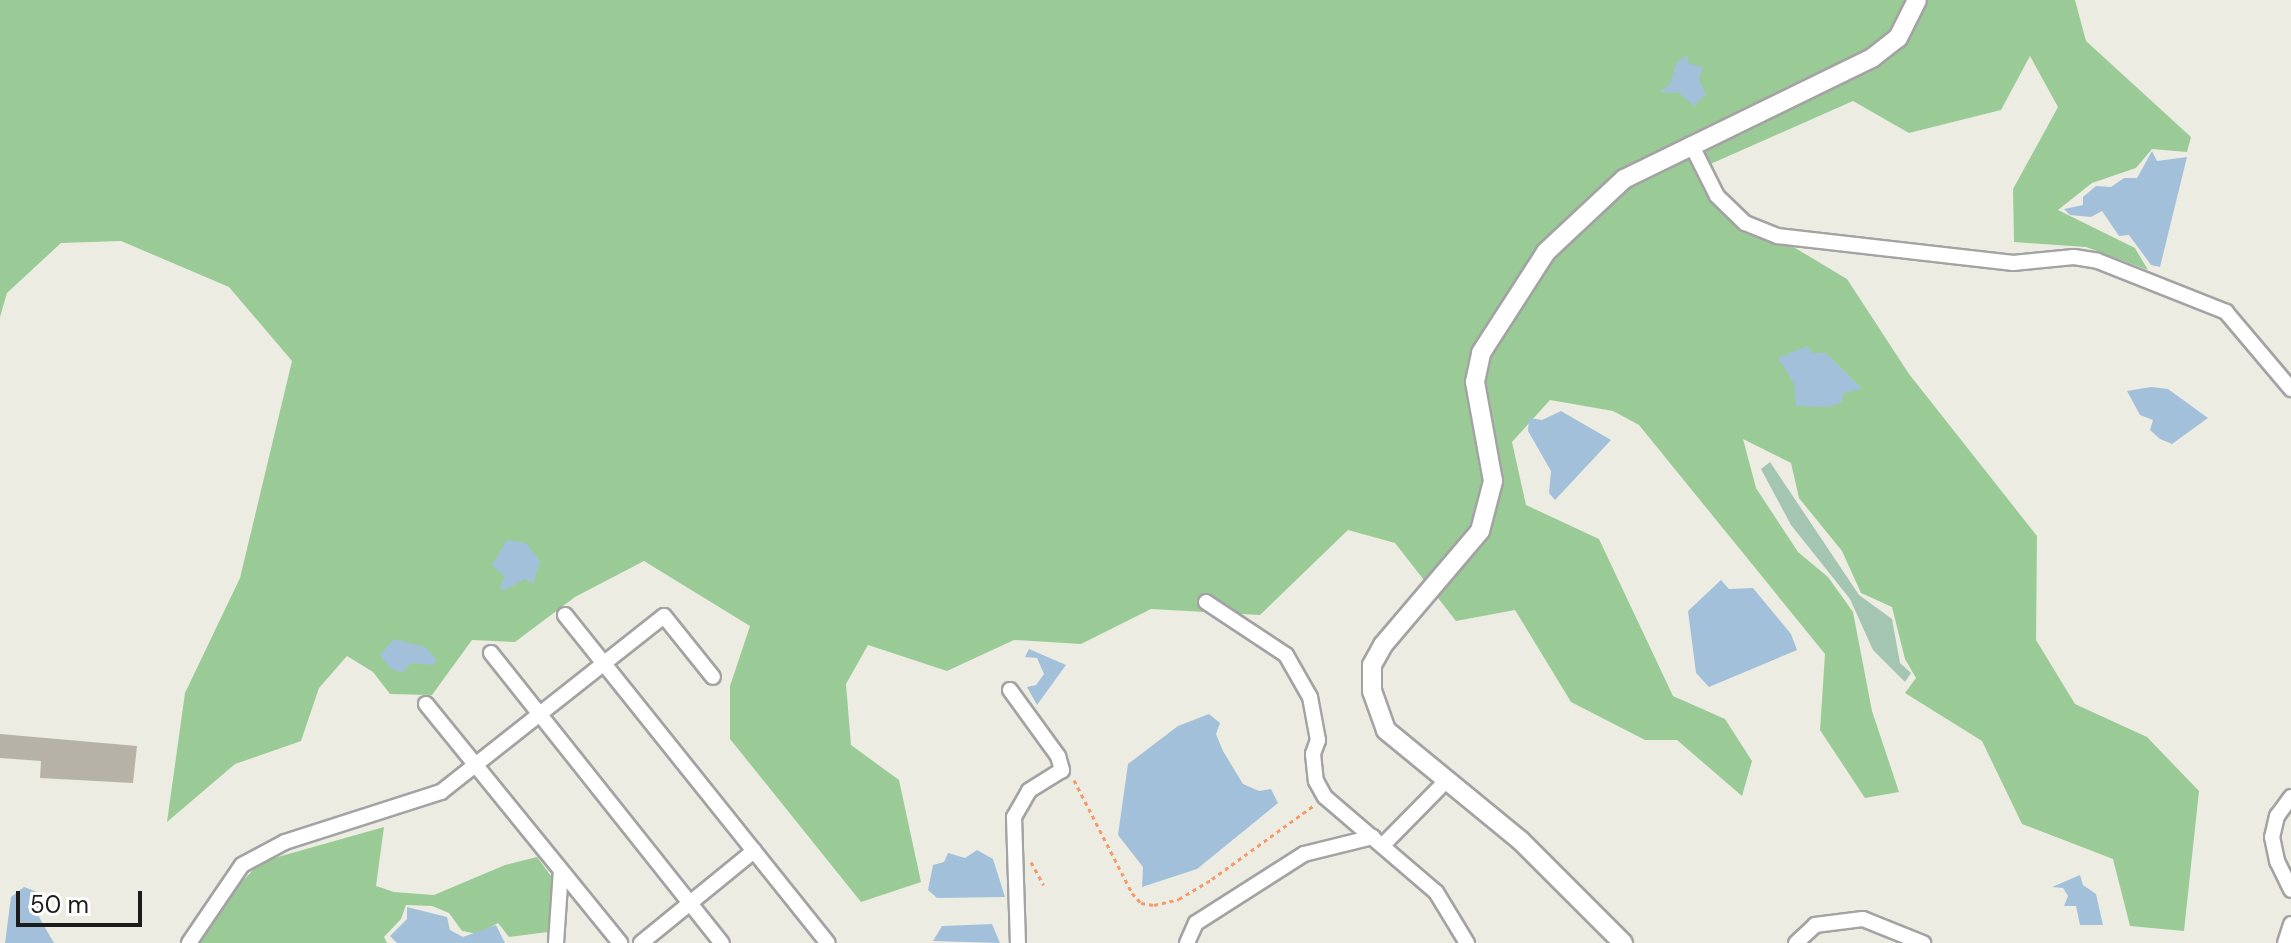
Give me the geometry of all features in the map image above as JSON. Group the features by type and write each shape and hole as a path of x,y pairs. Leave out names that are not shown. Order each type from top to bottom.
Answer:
{"street":[{"path":"1623,943 1521,841 1386,730 1376,708 1371,677 1383,645 1459,558 1484,519 1493,481 1475,382 1481,353 1505,307 1576,220 1624,179 1872,58 1898,38 1917,0"},
{"path":"1691,144 1717,196 1756,228 1777,236 2013,263 2074,257 2098,261 2226,312 2291,389"},
{"path":"1206,602 1267,640 1301,675 1318,740 1313,754 1316,781 1335,806 1436,892 1467,943"},
{"path":"565,615 828,943"},
{"path":"189,943 242,865 260,853 441,792 664,616 713,677"},
{"path":"491,653 722,943"},
{"path":"1010,690 1058,756 1062,770 1029,791 1014,817 1018,943"},
{"path":"426,704 620,943"},
{"path":"1187,943 1196,923 1304,854 1378,841 1446,781"},
{"path":"2291,797 2277,816 2272,837 2277,861 2291,890"},
{"path":"641,943 754,851"},
{"path":"556,943 561,870"},
{"path":"1796,943 1815,925 1863,919 1923,943"},
{"path":"2285,943 2291,924"}],"path":[{"path":"1062,770 1073,777 1132,893 1141,903 1154,905 1179,899 1212,879 1305,808 1335,806"}],"green space":[{"path":"0,0 2075,0 2086,41 2191,137 2187,152 2152,149 2136,168 2092,183 2058,210 2135,248 2148,270 2086,247 2014,242 2013,189 2058,107 2030,56 2001,110 1909,133 1853,101 1706,166 1730,209 1847,279 1909,374 2037,536 2036,640 2075,704 2147,737 2199,791 2184,931 2130,926 2113,859 2022,824 1982,741 1905,693 1916,678 1905,659 1892,607 1861,593 1842,551 1799,498 1791,463 1743,439 1756,488 1798,552 1828,577 1853,612 1872,711 1899,792 1865,798 1820,730 1825,654 1639,425 1613,411 1550,400 1512,442 1526,505 1599,539 1673,696 1725,719 1752,761 1742,796 1677,740 1645,740 1571,702 1515,610 1456,621 1395,543 1348,530 1260,615 1151,609 1081,644 1014,640 947,671 868,645 846,684 851,745 899,780 921,882 861,902 730,739 730,686 750,626 644,561 575,597 515,642 472,640 432,695 390,694 373,672 347,656 319,688 301,741 235,764 167,822 185,693 240,578 292,361 229,287 121,241 61,243 7,293 0,317"},
{"path":"1770,462 1859,595 1892,619 1900,663 1911,673 1905,682 1873,650 1850,599 1791,525 1761,469"},
{"path":"384,827 376,886 394,892 434,895 505,865 537,857 554,880 548,932 509,937 498,923 478,934 462,931 449,913 432,906 406,905 401,919 384,937 387,943 199,943 229,896 260,862"}],"water":[{"path":"1686,55 1689,64 1703,67 1699,80 1706,94 1694,106 1679,93 1660,92 1670,84 1676,64"},
{"path":"2152,151 2157,161 2187,157 2160,267 2151,265 2129,235 2119,236 2102,211 2091,217 2070,215 2064,209 2083,205 2083,197 2096,186 2111,187 2124,178 2137,178"},
{"path":"1807,346 1813,353 1826,353 1862,389 1843,393 1842,402 1829,407 1796,406 1794,383 1778,358"},
{"path":"2151,387 2168,389 2208,418 2172,444 2160,439 2150,430 2153,420 2140,415 2127,391"},
{"path":"1561,411 1611,440 1555,500 1549,493 1551,471 1528,431 1529,418 1542,420"},
{"path":"507,540 526,543 540,561 533,584 525,579 503,591 500,586 505,577 492,565"},
{"path":"1721,580 1729,589 1753,588 1791,634 1797,650 1709,687 1696,673 1688,611"},
{"path":"394,639 425,647 436,659 434,665 411,663 402,673 390,668 380,655"},
{"path":"1029,649 1066,665 1037,705 1027,687 1036,685 1044,674 1037,658 1025,657"},
{"path":"1209,714 1220,723 1216,734 1243,784 1259,791 1271,789 1278,803 1197,869 1142,887 1143,867 1118,835 1128,764 1178,726"},
{"path":"977,850 993,859 1005,897 937,898 928,890 933,865 944,862 948,853 965,858"},
{"path":"2080,875 2083,885 2096,894 2103,925 2080,925 2076,906 2064,906 2068,896 2063,888 2052,887"},
{"path":"24,887 37,892 43,905 39,917 54,943 5,943 11,897"},
{"path":"407,907 447,917 450,930 463,937 496,925 505,943 397,943 390,936 407,919"},
{"path":"992,924 1000,943 933,941 942,926"}],"building":[{"path":"0,734 137,746 133,783 40,778 41,761 0,758"}]}
